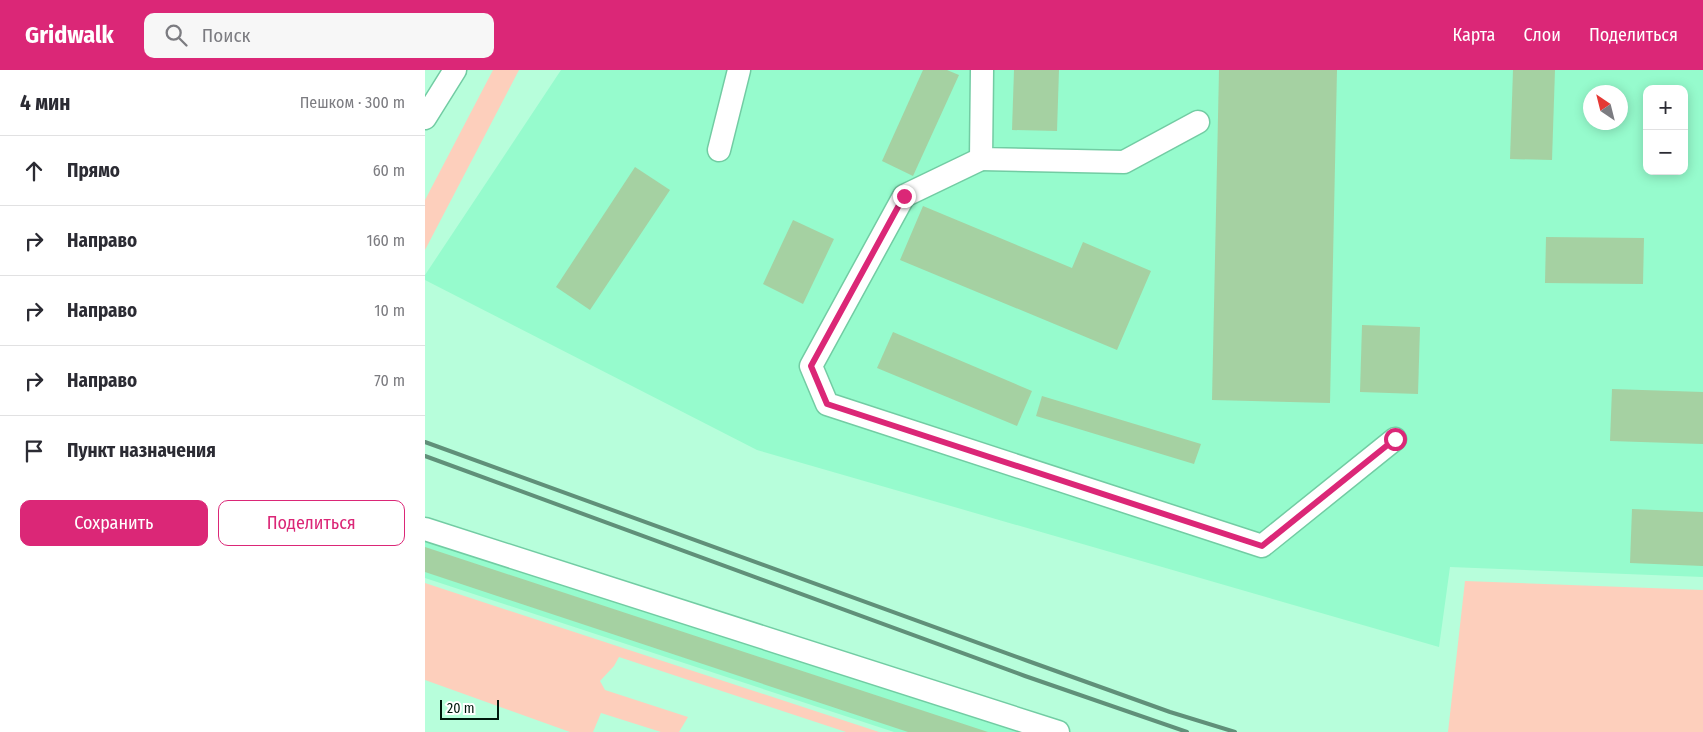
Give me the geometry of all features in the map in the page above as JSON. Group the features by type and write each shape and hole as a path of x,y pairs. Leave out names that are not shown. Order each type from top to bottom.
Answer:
{"lane":[{"path":"425,118 455,70"},
{"path":"719,150 739,70"},
{"path":"981,159 982,70"},
{"path":"1198,122 1124,162 981,159 904,196 811,366 827,404 1262,546 1395,439"},
{"path":"425,529 1058,732"}],"shaded area":[{"path":"493,70 519,70 425,250 425,200"},
{"path":"561,70 1703,70 1703,577 1450,567 1439,647 757,450 425,280 425,275"},
{"path":"425,537 1021,732 894,732 425,578"},
{"path":"1465,581 1703,590 1703,732 1448,732"},
{"path":"425,583 879,732 846,732 619,657 614,666 600,681 605,690 688,717 679,732 661,732 601,713 593,732 570,732 425,680"}],"building":[{"path":"923,70 947,70 959,75 913,176 882,161"},
{"path":"1014,70 1059,70 1057,131 1012,130"},
{"path":"1219,70 1337,70 1330,403 1212,400"},
{"path":"1513,70 1555,70 1552,160 1510,159"},
{"path":"635,167 670,190 590,310 556,287"},
{"path":"923,206 1072,268 1083,242 1151,271 1117,350 900,260"},
{"path":"793,220 834,239 803,304 763,284"},
{"path":"1546,237 1644,238 1643,284 1545,283"},
{"path":"1362,325 1420,327 1418,394 1360,392"},
{"path":"893,332 1032,391 1017,426 877,368"},
{"path":"1612,389 1703,392 1703,444 1610,441"},
{"path":"1042,396 1201,444 1194,464 1036,416"},
{"path":"1632,509 1703,512 1703,566 1630,563"},
{"path":"425,547 988,732 908,732 425,572"}],"railway":[{"path":"425,442 1170,712 1235,732"},
{"path":"425,456 1025,676 1187,732"}],"route":[{"path":"904,196 811,366 827,404 1262,546 1395,439"}]}
